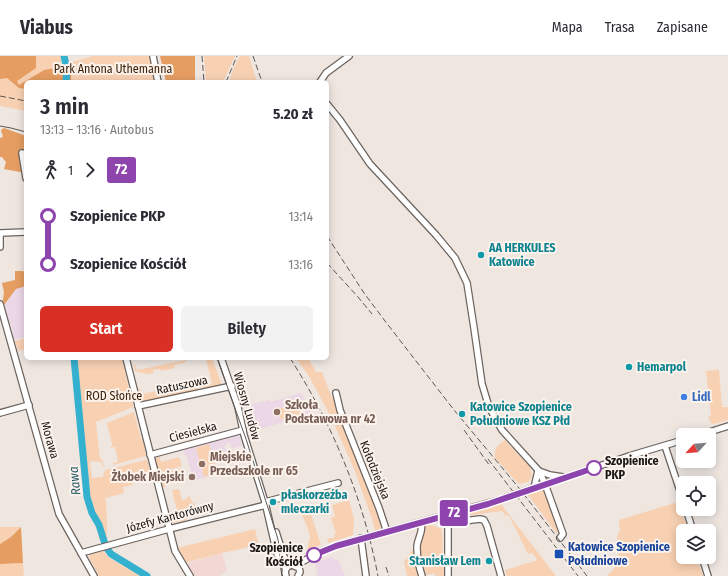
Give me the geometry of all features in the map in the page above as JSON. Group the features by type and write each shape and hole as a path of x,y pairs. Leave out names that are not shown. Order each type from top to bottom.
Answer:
{"street":[{"path":"153,56 158,80"},
{"path":"321,80 326,73 350,56"},
{"path":"329,106 370,164 436,235 455,258 467,286 482,384 489,407 502,430 538,471 545,484 563,534 560,538"},
{"path":"22,153 24,166"},
{"path":"0,247 0,234 24,232"},
{"name":"Morawa","path":"0,304 59,514 94,576"},
{"path":"126,360 175,551 190,576"},
{"name":"Wiosny Ludów","path":"222,360 232,386 243,430 265,503 277,554 294,569"},
{"name":"Ratuszowa","path":"138,406 232,386"},
{"name":"Kołodziejska","path":"336,393 340,410 380,508 387,532"},
{"path":"0,413 29,405"},
{"path":"716,430 728,426"},
{"name":"Ciesielska","path":"150,455 243,430"},
{"path":"286,576 309,558 330,548 502,499 632,455 676,442"},
{"path":"665,446 676,479"},
{"path":"538,471 550,475 566,477"},
{"path":"534,488 538,471"},
{"name":"Józefy Kantorówny","path":"81,553 338,483"},
{"path":"447,515 448,576"},
{"path":"437,518 448,523 480,518 485,521 501,576"},
{"path":"420,523 422,526 417,546 422,576"},
{"path":"361,538 366,576"},
{"path":"704,564 708,576"}],"shaded area":[{"path":"0,56 36,56 36,68 17,81 19,85 24,82 24,89 19,88 7,78 0,79"},
{"path":"160,56 195,56 195,80 166,80"},
{"path":"72,62 71,80 27,80 44,70 61,67"},
{"path":"4,128 24,135 24,173 4,169 6,162 2,157 0,157 0,138 3,137 1,130"},
{"path":"15,271 24,272 24,287 16,289 4,305 2,283 15,280"},
{"path":"24,287 24,337 14,340 11,331 13,330 7,318 5,305 16,289"},
{"name":"Szkoła Podstawowa nr 42","path":"301,393 313,416 249,432 243,408 252,406 251,404 270,400 270,402"},
{"name":"Miejskie Przedszkole nr 65","path":"239,435 242,446 231,448 230,443 227,443 227,445 224,446 226,451 213,455 218,474 192,481 189,473 191,472 183,450"},
{"path":"21,527 23,563 0,564 0,544 11,537"},
{"path":"222,553 227,570 219,576 192,576 185,564"},
{"path":"333,557 334,560 338,559 345,576 316,576 318,573 315,563"}],"green space":[{"path":"0,56 62,56 63,61 59,64 61,76 38,80 24,80 24,111 0,106"},
{"name":"Park Antona Uthemanna","path":"93,56 150,56 155,80 71,80 72,62"},
{"path":"204,56 235,56 224,80 206,80"},
{"path":"240,56 249,56 256,80 230,80 233,69"},
{"path":"24,339 24,350 18,351 15,341"},
{"name":"ROD Słońce","path":"71,360 122,360 133,407 96,422 100,459 102,459 103,464 106,467 103,466 101,462 92,461 90,463 92,478 103,477 106,470 145,460 147,460 150,471 131,476 133,485 123,487 124,493 106,498 105,491 107,539 100,541 96,524 88,512 85,501"},
{"path":"186,360 184,363 174,365 175,368 161,371 160,369 153,370 154,373 147,374 135,371 134,364 137,370"},
{"path":"206,360 213,360 222,385 203,389 201,381 204,386 212,384"},
{"path":"297,360 309,360 316,372 322,372 332,398 334,398 376,506 382,525 378,530 375,531 354,469 331,417 310,378"},
{"path":"719,370 722,407 728,407 728,420 714,424 711,423 708,417 711,416 706,371"},
{"path":"196,383 198,391 143,402 139,388 142,394"},
{"path":"301,402 304,414 281,420 278,409"},
{"path":"134,412 141,439 143,439 146,456 113,465 113,463 118,462 115,447 109,448 112,444 107,423"},
{"path":"505,440 530,467 532,477 528,482 519,484 495,458 497,447"},
{"path":"209,444 217,473 204,477 196,448"},
{"path":"159,456 161,462 179,457 182,466 158,473 154,459"},
{"path":"182,468 185,481 183,475 166,480 167,486 162,488 158,475"},
{"path":"179,489 182,500 187,499 187,497 190,496 196,509 185,511 187,520 171,524 170,521 179,519 172,490"},
{"path":"544,489 558,529 557,534 528,495"},
{"path":"349,500 354,518 353,535 328,543 327,539 335,537 334,533 336,533 331,518 335,516 332,505"},
{"path":"501,503 556,576 507,576 505,570 535,561 537,559 532,553 528,554 509,516 505,515 502,511 457,517"},
{"path":"676,503 676,516 683,516 686,524 676,524 676,564 699,564 703,576 607,576 619,563 617,536 620,531 619,520"},
{"path":"306,506 308,512 312,512 311,514 321,545 307,550 310,537 307,526 302,515 293,509"},
{"path":"431,525 442,529 444,576 435,576 435,573 422,576 407,576 404,561 416,546 421,548 420,527"},
{"path":"0,527 21,527 11,537 0,544"},
{"path":"255,529 259,545 184,563 177,548"},
{"path":"104,551 108,557 140,576 99,576 88,555"},
{"path":"23,563 24,576 0,576 0,564"}],"waterway":[{"name":"Rawa","path":"64,56 67,69 66,80"},
{"name":"Rawa","path":"74,360 87,497 92,513 99,525 106,547 111,554 147,576"}],"tram line":[{"path":"0,126 24,131"},
{"path":"218,360 246,439 277,536 282,576"}],"railway":[{"path":"202,56 204,80"},
{"path":"227,80 237,56"},
{"path":"253,56 261,80"},
{"path":"0,96 24,101"},
{"path":"329,239 364,293 385,321 454,410 519,488 587,576"},
{"path":"329,265 372,314"},
{"path":"291,360 320,409 333,436 355,490 372,547 378,576"},
{"path":"464,430 490,466"},
{"path":"488,459 578,576"},
{"path":"386,567 389,576"}],"bus line":[{"name":"72","path":"314,555 327,549 361,538 488,504 594,468"}],"place":[{"name":"AA HERKULES Katowice","path":"481,255"},
{"name":"Hemarpol","path":"629,367"},
{"name":"Lidl","path":"684,397"},
{"name":"Szkoła Podstawowa nr 42","path":"277,412"},
{"name":"Katowice Szopienice Południowe KSZ Płd","path":"462,414"},
{"name":"Miejskie Przedszkole nr 65","path":"202,464"},
{"name":"Szopienice PKP","path":"594,468"},
{"name":"Żłobek Miejski","path":"192,477"},
{"name":"płaskorzeźba mleczarki","path":"273,502"},
{"name":"Katowice Szopienice Południowe","path":"559,554"},
{"name":"Szopienice Kościół","path":"314,555"},
{"name":"Stanisław Lem","path":"489,561"}]}
